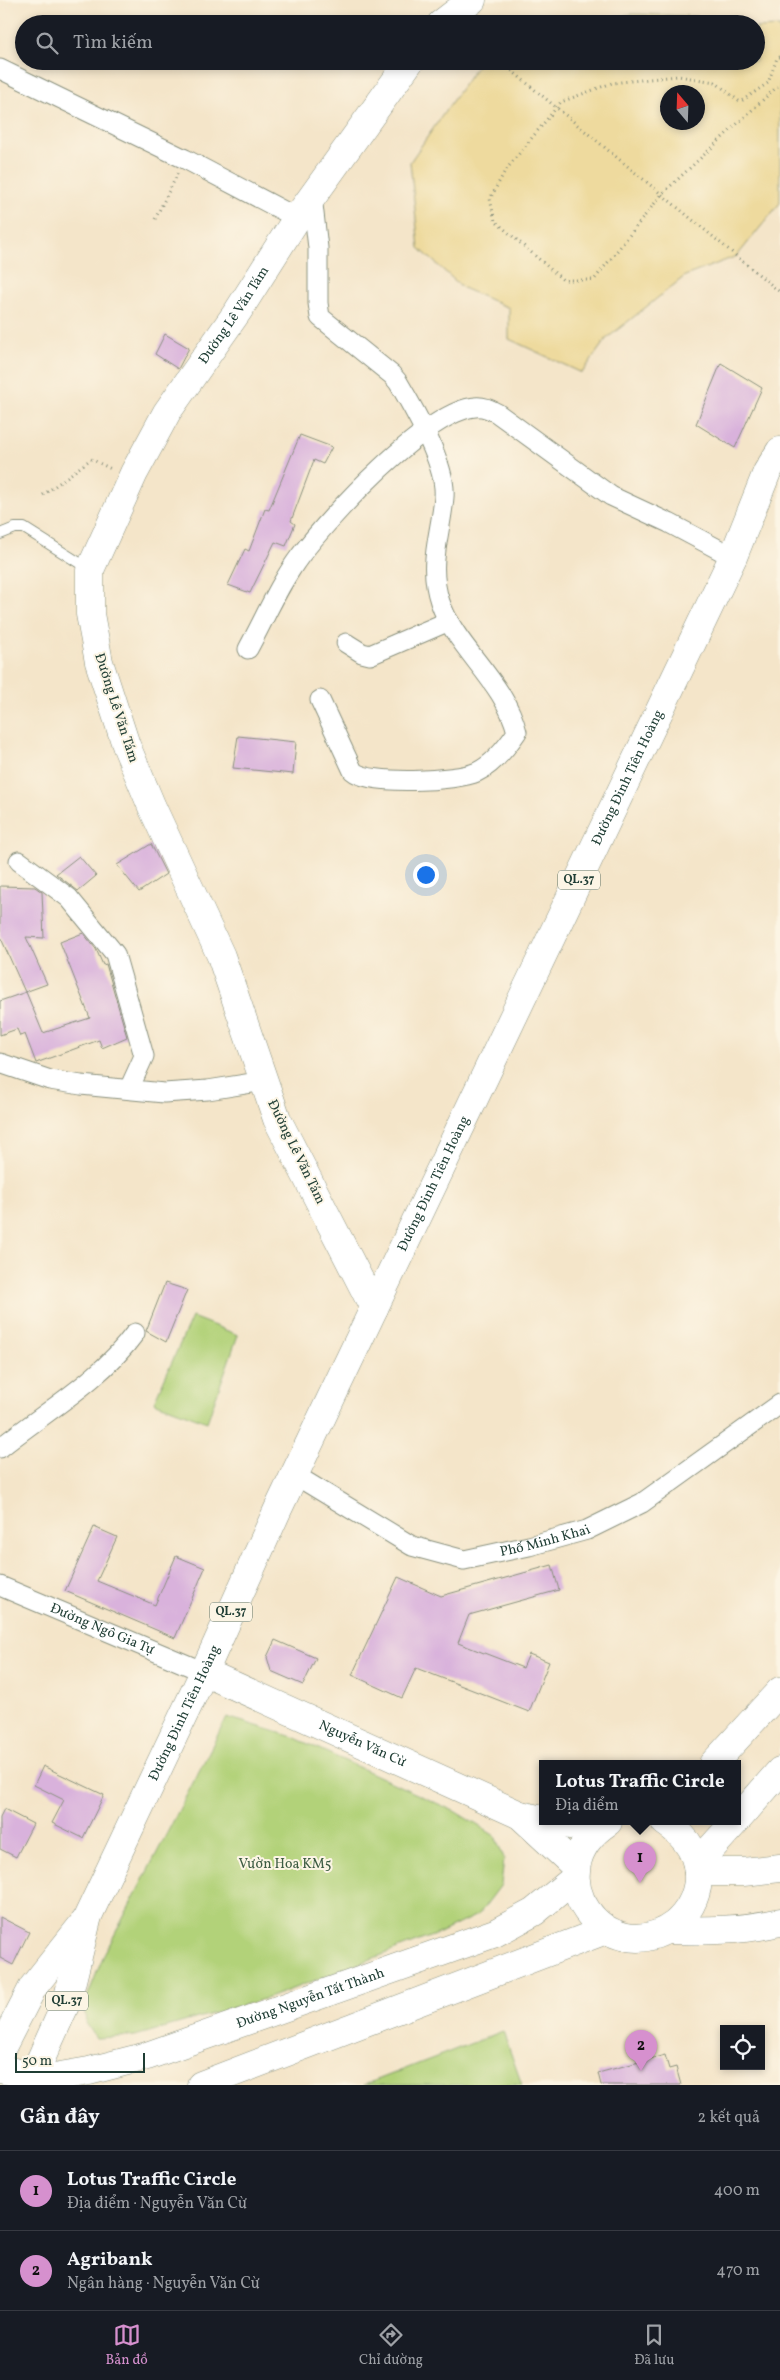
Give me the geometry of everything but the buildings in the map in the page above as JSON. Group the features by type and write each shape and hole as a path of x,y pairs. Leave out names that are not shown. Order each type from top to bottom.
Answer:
{"main road":[{"path":"440,14 472,0"},
{"name":"Đường Lê Văn Tám","path":"374,1308 277,1118 221,956 152,807 126,745 98,662 90,614 90,570 131,480 167,412 238,311 304,207 403,70"},
{"name":"Đường Đinh Tiên Hoàng","path":"33,2083 67,2001 88,1916 374,1308 733,557 767,472 780,452"},
{"name":"Nguyễn Văn Cừ","path":"204,1672 531,1817 575,1872"},
{"path":"717,1760 780,1691"},
{"path":"741,1814 780,1771"},
{"path":"602,1826 586,1840 575,1872 579,1899 590,1917 606,1930 626,1937 647,1937 666,1930 680,1919 691,1906 697,1889 698,1868 691,1846 679,1831 670,1825"},
{"path":"698,1868 732,1825"},
{"path":"698,1868 743,1872 780,1868"},
{"name":"Đường Nguyễn Tất Thành","path":"33,2083 147,2056 495,1933 534,1912 575,1872"},
{"name":"Đường Đinh Tiên Hoàng","path":"0,2050 33,1987 88,1916"},
{"path":"666,1930 719,1931 757,1928 780,1922"},
{"path":"201,2085 606,1930"},
{"path":"0,2069 19,2073 33,2083"}],"street":[{"path":"0,69 185,159 304,207 318,248 318,303 320,317 392,375 403,390 425,432 442,477 444,495 434,554 434,574 440,601 449,621 510,707 517,732 506,749 479,771 462,778 379,781 358,775 353,771 320,700"},
{"path":"248,649 287,577 312,542 356,494 425,432 455,413 474,407 490,409 612,496 669,523 733,557"},
{"path":"346,643 362,653 370,655 449,621"},
{"path":"19,861 69,898 115,954 144,1056 129,1089"},
{"path":"0,1063 50,1080 164,1093 208,1090 264,1081"},
{"path":"0,1448 98,1373 123,1349 135,1333"},
{"name":"Phố Minh Khai","path":"295,1475 412,1546 464,1560 529,1546 587,1530 642,1504 780,1404"},
{"name":"Đường Ngô Gia Tự","path":"0,1586 204,1672"}],"lane":[{"path":"0,534 16,528 24,528 90,570"}],"path":[{"path":"780,57 768,83 740,102 716,82 678,76 612,83 561,102 505,171 490,199 495,221 563,280 594,280 662,194 780,84"},
{"path":"511,70 780,292"},
{"path":"155,219 185,159"},
{"path":"43,495 91,459 95,459 131,480"}],"green space":[{"path":"192,1317 238,1335 207,1422 154,1402"},
{"name":"Vườn Hoa KM5","path":"227,1717 293,1737 456,1812 495,1836 504,1858 501,1885 479,1914 440,1933 271,1997 135,2036 96,2038 86,2023 84,2005 103,1957"},
{"path":"503,2031 522,2085 364,2085"}],"sand":[{"path":"631,14 660,15 626,15"},
{"path":"780,27 780,203 737,256 685,276 606,339 582,373 509,339 509,308 463,288 419,248 410,162 474,70 765,70 765,28"}],"place":[{"name":"Lotus Traffic Circle","path":"640,1883"},
{"name":"Agribank","path":"641,2071"}]}
